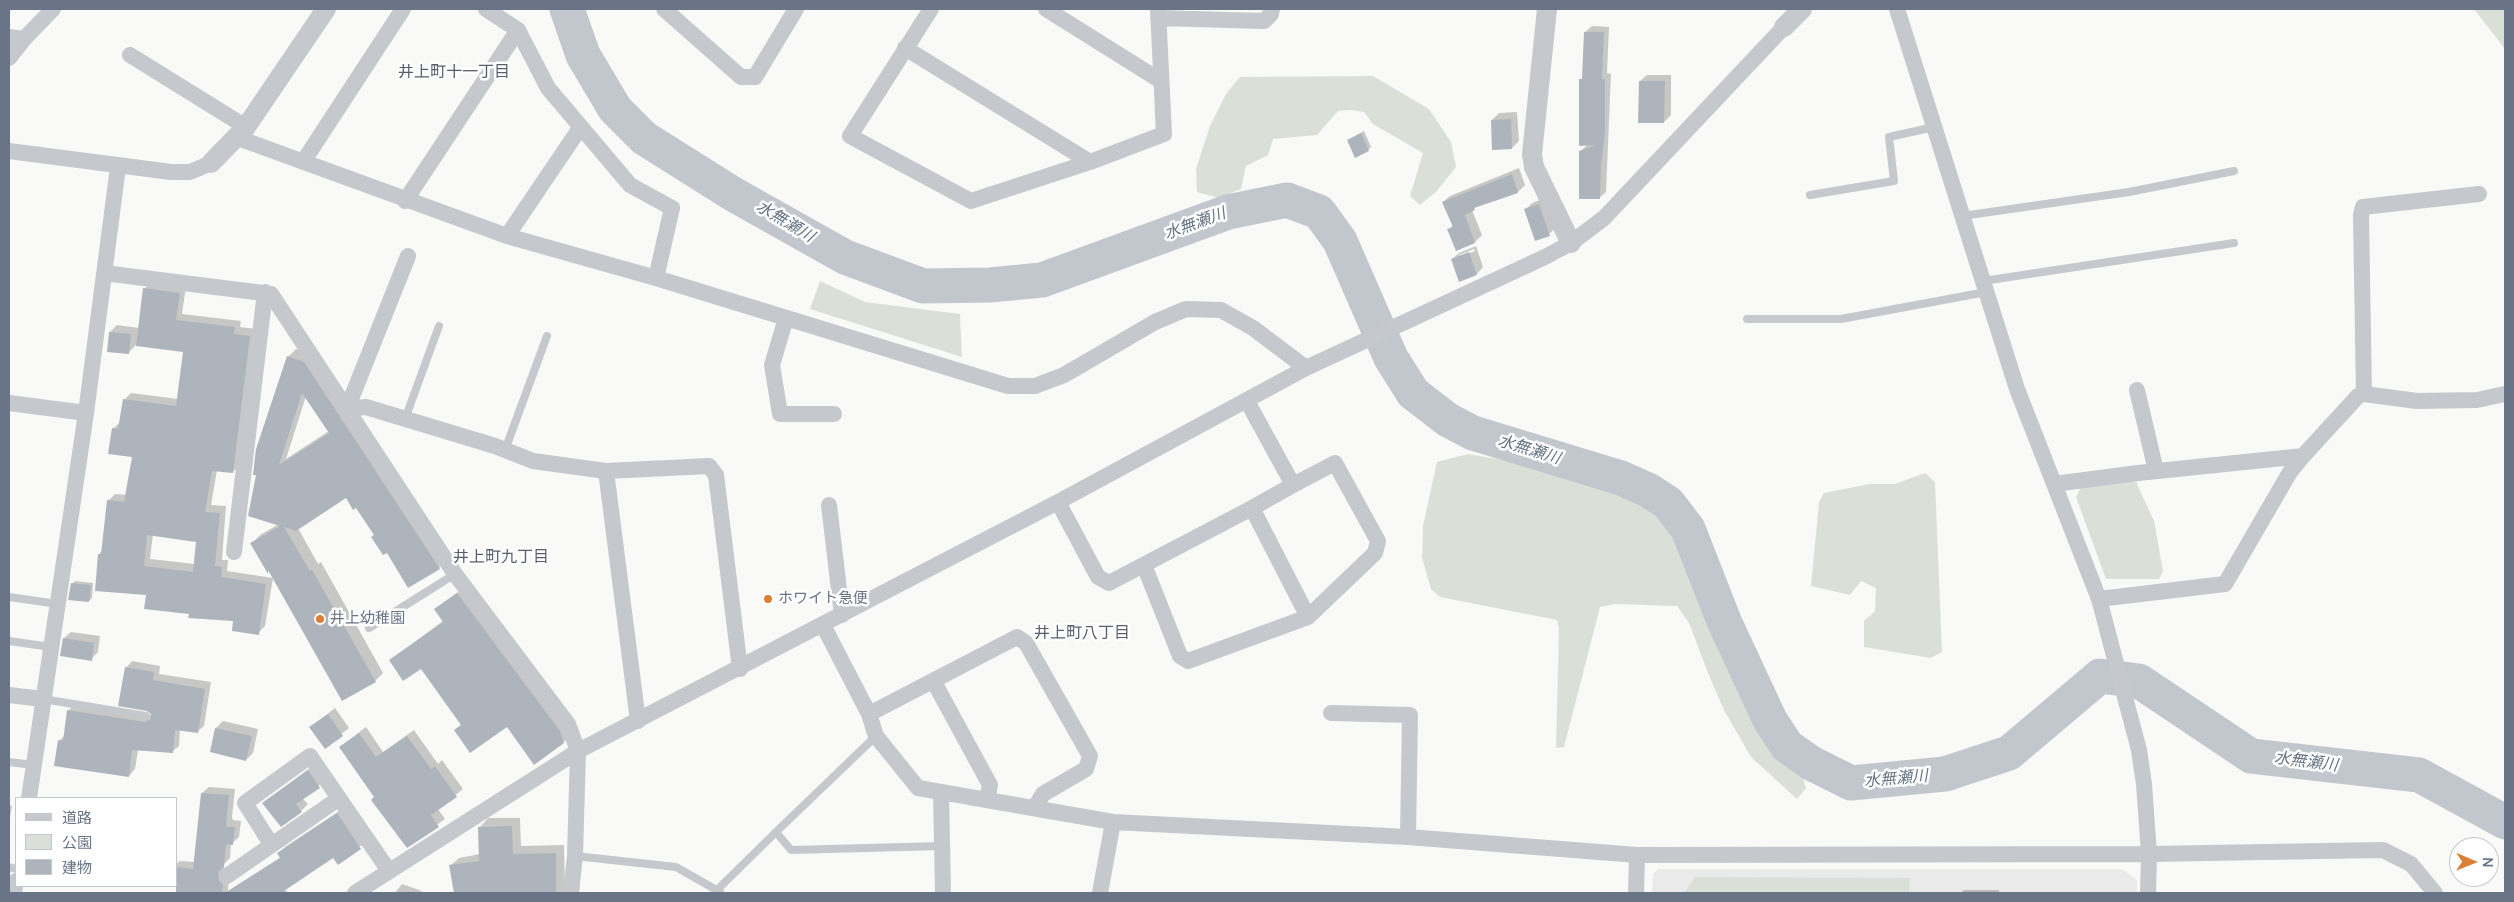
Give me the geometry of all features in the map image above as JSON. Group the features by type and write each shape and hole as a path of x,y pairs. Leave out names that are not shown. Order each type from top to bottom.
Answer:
{"street":[{"path":"9,58 16,38 53,9"},
{"path":"9,151 118,167 190,172 211,164 242,132 326,9"},
{"path":"304,162 403,9"},
{"path":"486,9 518,30 548,88 630,185 672,208 656,278"},
{"path":"673,12 741,77 755,77 796,9"},
{"path":"931,9 850,136 971,202 1090,162 1164,134 1158,13 1264,21 1271,14 1272,9"},
{"path":"1046,9 1161,81"},
{"path":"1547,9 1532,154 1534,167 1571,243"},
{"path":"355,893 578,751 823,626 1306,368 1546,257 1571,243 1604,218 1802,9"},
{"path":"1897,9 2017,389 2099,599 2139,750 2143,775 2148,854 2148,893"},
{"path":"405,201 518,30"},
{"path":"905,48 1090,162"},
{"path":"130,55 242,132 304,162 405,201 507,236 656,278 1008,386 1035,386 1064,375 1155,322 1186,309 1222,310 1253,328 1306,368"},
{"path":"507,236 580,128"},
{"path":"29,797 86,413 118,167"},
{"path":"2364,394 2361,215 2363,207 2479,194"},
{"path":"347,409 408,256"},
{"path":"104,272 271,294 454,574 568,724 578,751 575,856 571,893"},
{"path":"234,552 265,292"},
{"path":"786,318 772,365 780,414 834,414"},
{"path":"2136,390 2156,471"},
{"path":"2099,599 2225,584 2290,472 2358,396 2364,394 2417,401 2477,400 2505,394"},
{"path":"1247,401 1293,485"},
{"path":"9,404 86,413"},
{"path":"347,409 366,407 505,450 533,461 606,471 709,466 716,475 740,669"},
{"path":"2054,484 2156,471 2303,456"},
{"path":"1058,502 1098,577 1109,583 1335,463 1378,541 1375,553 1308,618 1188,661 1180,656 1144,565"},
{"path":"606,471 638,721"},
{"path":"829,505 842,616"},
{"path":"1252,508 1308,618"},
{"path":"823,626 869,714 876,736 918,788 1113,822 1408,837 1637,855 2148,854 2383,850 2411,864 2436,893"},
{"path":"869,714 934,682 1017,637 1026,643 1090,756 1086,769 1043,794 1035,807"},
{"path":"934,682 990,785 987,800"},
{"path":"9,695 43,699"},
{"path":"1331,712 1410,715 1408,837"},
{"path":"271,844 245,803 310,756 389,871"},
{"path":"941,792 943,893"},
{"path":"227,876 338,799"},
{"path":"1100,893 1113,822"},
{"path":"1636,893 1637,855"}],"lane":[{"path":"1810,195 1894,181 1889,138 1934,127"},
{"path":"1962,216 2129,192 2234,171"},
{"path":"1747,319 1841,319 1985,286 2234,244"},
{"path":"406,419 440,326"},
{"path":"505,450 547,336"},
{"path":"369,628 454,574"},
{"path":"9,597 58,604"},
{"path":"9,641 51,647"},
{"path":"43,699 146,716"},
{"path":"575,856 676,867 719,892 776,832 876,736"},
{"path":"9,762 34,765"},
{"path":"776,832 791,850 942,846"}],"shaded area":[{"path":"1658,869 2122,869 2137,880 2137,893 1652,893 1653,874"}],"green space":[{"path":"2474,9 2505,9 2505,49"},
{"path":"1373,76 1429,109 1451,142 1456,167 1436,192 1420,205 1410,196 1423,153 1373,124 1364,112 1352,110 1338,111 1317,135 1273,139 1268,155 1246,166 1241,189 1219,198 1197,192 1196,169 1210,126 1226,94 1240,77"},
{"path":"820,281 865,302 960,314 962,357 810,309"},
{"path":"1468,454 1538,466 1596,481 1655,501 1680,532 1746,687 1766,725 1800,769 1806,788 1797,799 1751,757 1724,710 1689,623 1677,606 1615,604 1600,607 1564,747 1556,748 1559,629 1557,620 1440,597 1431,589 1422,558 1423,526 1437,462"},
{"path":"1925,473 1935,482 1942,652 1931,658 1864,647 1864,621 1875,611 1876,588 1861,581 1850,595 1811,586 1819,502 1824,493 1870,484 1895,484"},
{"path":"2120,479 2136,482 2154,521 2163,571 2159,579 2106,579 2076,497 2081,487"},
{"path":"1695,877 1910,878 1909,893 1684,893"}],"building":[{"path":"1584,32 1604,32 1602,79 1605,79 1605,133 1601,164 1600,199 1579,199 1579,151 1596,145 1579,146 1579,79 1582,79"},
{"path":"1639,81 1665,81 1664,123 1638,123"},
{"path":"1511,119 1512,149 1492,150 1491,120"},
{"path":"1361,133 1369,151 1355,158 1347,140"},
{"path":"1512,174 1518,193 1474,208 1475,210 1465,215 1475,243 1456,251 1447,229 1453,227 1442,202"},
{"path":"1539,204 1550,236 1535,241 1524,209"},
{"path":"1469,252 1477,275 1459,282 1451,259"},
{"path":"143,288 180,293 176,320 235,327 234,334 250,336 233,473 212,471 205,512 220,513 215,566 222,567 221,577 266,584 259,635 232,631 233,621 188,618 189,614 144,609 146,595 95,591 98,554 101,554 107,500 124,502 132,457 108,454 112,428 118,429 123,399 176,406 183,352 136,346","holes":["147,535 196,542 193,572 144,566"]},
{"path":"109,332 131,334 129,354 107,352"},
{"path":"287,356 304,362 440,569 408,588 387,553 383,555 371,537 374,535 356,508 353,510 346,498 296,531 284,527 310,571 312,570 376,682 342,701 268,570 268,574 250,543 280,526 248,516 256,475 253,475 256,449","holes":["302,393 329,433 279,465"]},
{"path":"71,583 91,585 89,602 68,600"},
{"path":"457,593 560,731 564,743 534,765 507,727 470,753 454,730 461,725 421,669 403,681 389,660 443,622 434,609"},
{"path":"63,638 94,643 92,661 60,656"},
{"path":"125,667 154,672 153,680 205,689 198,733 175,730 173,753 132,750 129,777 54,766 58,740 63,741 67,710 145,722 151,719 151,714 147,711 118,706"},
{"path":"328,714 343,736 325,749 309,727"},
{"path":"215,728 252,736 246,761 210,752"},
{"path":"359,733 376,757 407,736 431,769 435,766 457,797 431,815 439,827 407,848 371,800 374,797 339,747"},
{"path":"308,770 320,788 296,804 302,812 281,827 262,803"},
{"path":"201,793 229,795 226,824 227,827 235,827 233,845 226,844 224,866 218,872 219,881 223,885 222,893 176,892 176,887 178,887 178,867 193,869"},
{"path":"337,813 361,849 338,865 333,858 281,893 225,893 280,858 277,853"},
{"path":"512,826 513,854 556,853 556,893 454,893 449,865 479,861 478,827"}],"waterway":[{"name":"水無瀬川","path":"567,9 583,55 615,109 644,138 733,194 845,257 923,286 990,285 1042,280 1228,212 1287,200 1319,212 1340,241 1391,358 1413,393 1448,420 1473,433 1621,478 1648,490 1668,503 1688,529 1724,621 1770,720 1787,746 1811,763 1851,783 1945,774 2009,753 2100,676 2139,681 2251,756 2419,775 2505,822"}],"place":[{"name":"ホワイト急便","path":"768,599"},
{"name":"井上幼稚園","path":"320,619"}],"district":[{"name":"井上町十一丁目","path":"454,73"},
{"name":"井上町九丁目","path":"501,558"},
{"name":"井上町八丁目","path":"1082,634"}]}
